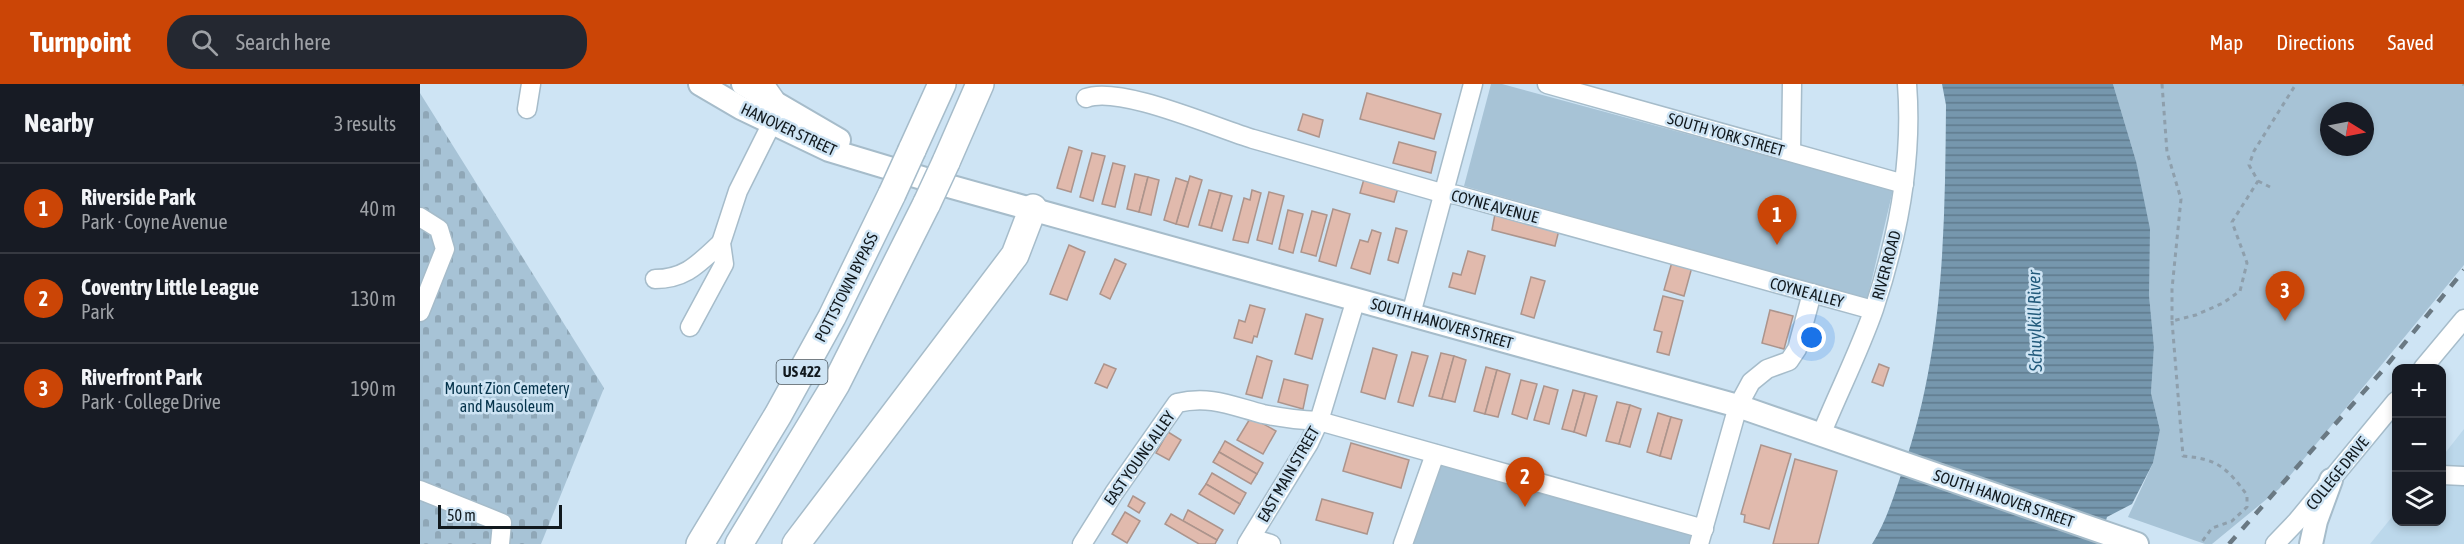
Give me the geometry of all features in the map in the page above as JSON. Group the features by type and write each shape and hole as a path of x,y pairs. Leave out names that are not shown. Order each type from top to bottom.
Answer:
{"highway":[{"name":"POTTSTOWN BYPASS","path":"700,544 778,415 827,327 892,194 942,84"},
{"name":"US 422","path":"740,544 836,384 927,203 980,84"},
{"path":"796,544 1015,255 1033,208"}],"main road":[{"name":"HANOVER STREET","path":"700,84 767,103"},
{"name":"HANOVER STREET","path":"743,84 767,103 882,165 952,187 1033,208"},
{"name":"SOUTH HANOVER STREET","path":"1033,208 1738,406 2137,544"},
{"path":"2312,544 2316,521 2331,480"}],"street":[{"path":"527,109 531,84"},
{"path":"1411,314 1473,84"},
{"name":"SOUTH YORK STREET","path":"1547,84 1608,92 1791,152 1904,183"},
{"path":"1791,152 1792,84"},
{"name":"RIVER ROAD","path":"1821,435 1874,310 1888,262 1904,183 1908,144 1907,84"},
{"name":"COYNE AVENUE","path":"1086,98 1097,94 1152,105 1250,138 1740,273"},
{"path":"690,327 724,264 721,243 767,103"},
{"path":"420,218 439,229 445,249 420,312"},
{"path":"655,279 670,279 688,272 721,243"},
{"name":"COYNE ALLEY","path":"1740,273 1874,310"},
{"path":"1319,421 1435,453 1701,540 1738,406 1751,382 1767,369 1789,361 1797,349 1812,293"},
{"name":"EAST MAIN STREET","path":"1249,541 1309,443 1319,421 1356,299"},
{"path":"2427,364 2464,319"},
{"name":"EAST YOUNG ALLEY","path":"1082,544 1177,403 1194,399 1217,400 1273,416 1319,421"},
{"name":"COLLEGE DRIVE","path":"2275,544 2392,407"},
{"path":"1403,544 1435,453"},
{"path":"2446,475 2464,476"},
{"path":"420,490 502,523 500,544"},
{"path":"1249,541 1271,544"}],"path":[{"path":"2162,84 2167,152 2181,199 2172,289 2172,321 2183,456 2204,458 2223,466 2247,495 2247,507 2232,521 2212,528 2201,543"},
{"path":"2270,187 2258,181 2249,165 2254,151 2296,84"},
{"path":"2172,321 2196,315 2223,303 2240,291 2247,263 2232,222 2258,181"}],"shaded area":[{"path":"2464,429 2464,544 2370,544 2392,517 2392,526 2446,526 2446,452"}],"green space":[{"path":"1491,84 1502,84 1893,190 1867,300 1464,186"},
{"path":"2113,84 2464,84 2464,265 2279,489 2212,544 2205,544 2128,517 2153,463 2160,430 2151,393 2154,347 2136,161"},
{"name":"Mount Zion Cemetery and Mausoleum","path":"420,93 604,388 541,544 420,544"},
{"path":"1425,452 1695,520 1689,544 1393,544"}],"water":[{"name":"Schuylkill River","path":"1942,84 2113,84 2136,161 2150,229 2149,295 2154,347 2151,393 2160,430 2153,463 2132,504 2107,517 2099,544 1872,544 1890,507 1917,425 1934,334 1945,197 1946,105"}],"building":[{"path":"1367,93 1441,114 1434,139 1360,119"},
{"path":"1303,114 1323,120 1319,137 1298,130"},
{"path":"1399,142 1436,152 1431,173 1393,163"},
{"path":"1069,147 1082,151 1071,192 1057,188"},
{"path":"1092,153 1105,156 1093,201 1080,197"},
{"path":"1113,163 1125,166 1115,207 1102,204"},
{"path":"1135,174 1148,177 1139,212 1127,209"},
{"path":"1190,176 1202,180 1188,227 1176,224"},
{"path":"1148,177 1159,180 1151,215 1139,212"},
{"path":"1176,178 1188,182 1176,224 1164,220"},
{"path":"1364,179 1398,188 1394,202 1360,193"},
{"path":"1209,190 1221,193 1211,228 1199,225"},
{"path":"1252,190 1261,193 1248,243 1233,240 1244,198 1250,200"},
{"path":"1269,192 1284,196 1272,244 1257,240"},
{"path":"1221,193 1232,196 1222,231 1211,228"},
{"path":"1333,209 1350,214 1336,266 1319,261"},
{"path":"1288,210 1303,214 1293,253 1279,249"},
{"path":"1312,211 1327,215 1316,256 1301,252"},
{"path":"1495,214 1559,230 1555,246 1492,230"},
{"path":"1396,228 1407,231 1398,263 1388,260"},
{"path":"1372,230 1381,233 1370,274 1351,268 1360,240 1368,242"},
{"path":"1069,245 1085,252 1067,300 1050,294"},
{"path":"1468,251 1485,256 1475,294 1449,287 1453,273 1461,275"},
{"path":"1115,259 1126,264 1110,299 1100,294"},
{"path":"1672,262 1692,267 1684,296 1664,290"},
{"path":"1531,277 1545,281 1534,318 1521,314"},
{"path":"1663,296 1683,301 1669,355 1657,352 1662,332 1654,330"},
{"path":"1250,305 1265,309 1257,337 1254,336 1252,343 1234,338 1239,320 1245,322"},
{"path":"1770,310 1793,316 1784,349 1762,343"},
{"path":"1306,314 1323,319 1312,359 1295,354"},
{"path":"1373,348 1397,355 1385,399 1361,392"},
{"path":"1412,352 1428,356 1413,406 1398,402"},
{"path":"1441,353 1454,356 1442,399 1429,396"},
{"path":"1257,356 1272,361 1262,398 1246,394"},
{"path":"1454,356 1466,360 1455,402 1442,399"},
{"path":"1104,364 1116,369 1107,388 1095,383"},
{"path":"1879,364 1889,368 1883,386 1872,382"},
{"path":"1486,367 1497,370 1485,414 1474,411"},
{"path":"1497,370 1510,374 1498,417 1485,414"},
{"path":"1284,379 1308,385 1303,409 1278,402"},
{"path":"1521,380 1537,384 1527,419 1512,414"},
{"path":"1544,386 1558,390 1549,424 1534,420"},
{"path":"1573,390 1585,393 1574,432 1562,429"},
{"path":"1585,393 1597,396 1586,436 1574,432"},
{"path":"1617,402 1630,405 1619,444 1606,441"},
{"path":"1630,405 1641,409 1630,447 1619,444"},
{"path":"1658,413 1671,417 1660,456 1647,452"},
{"path":"1251,417 1276,431 1263,454 1237,440"},
{"path":"1671,417 1682,420 1671,459 1660,456"},
{"path":"1168,432 1181,440 1169,460 1156,453"},
{"path":"1225,441 1263,463 1257,474 1219,452"},
{"path":"1351,443 1409,460 1401,488 1343,471"},
{"path":"1761,445 1791,454 1769,529 1744,522 1745,515 1741,514"},
{"path":"1219,452 1257,474 1251,484 1213,462"},
{"path":"1795,459 1837,471 1818,544 1773,544"},
{"path":"1212,473 1246,493 1240,504 1206,484"},
{"path":"1206,484 1240,504 1234,514 1199,494"},
{"path":"1133,496 1145,503 1139,513 1128,506"},
{"path":"1322,499 1373,513 1367,534 1316,520"},
{"path":"1188,510 1223,530 1217,540 1183,521"},
{"path":"1125,512 1140,521 1127,543 1112,534"},
{"path":"1171,514 1217,540 1215,544 1199,544 1165,524"}],"railway":[{"path":"2229,544 2382,371 2464,270"}],"place":[{"name":"Riverside Park","path":"1777,245"},
{"name":"Riverfront Park","path":"2285,321"},
{"name":"Coventry Little League","path":"1525,507"}]}
